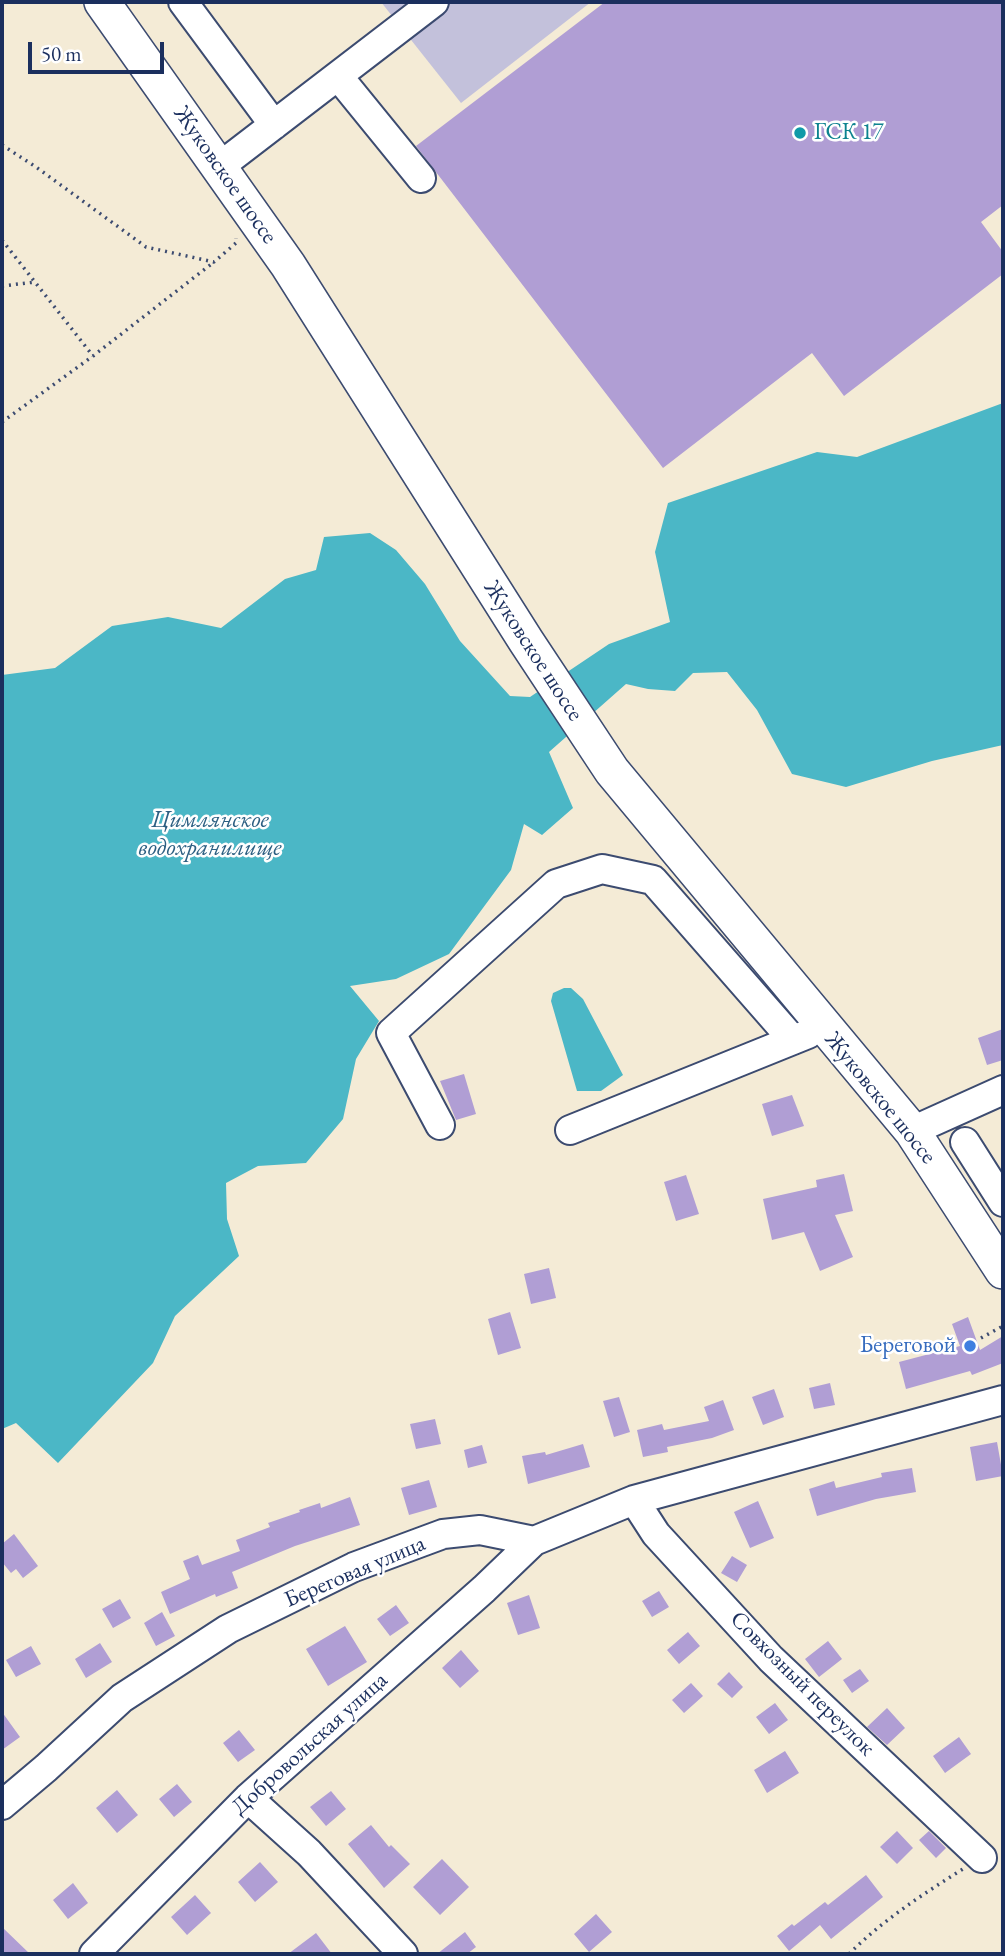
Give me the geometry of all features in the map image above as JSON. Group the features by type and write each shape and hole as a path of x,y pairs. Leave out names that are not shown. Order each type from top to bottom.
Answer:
{"main road":[{"name":"Жуковское шоссе","path":"102,2 288,265 526,641 612,771 808,1034 912,1131 1003,1271"}],"street":[{"path":"183,2 274,125"},
{"path":"219,167 434,2"},
{"path":"338,76 421,178"},
{"path":"440,1125 391,1033 556,884 602,869 653,880 808,1034 570,1130"},
{"path":"912,1131 1003,1090"},
{"path":"965,1142 1003,1202"},
{"path":"534,1541 634,1500 1003,1400"},
{"name":"Совхозный переулок","path":"634,1500 656,1534 771,1659 982,1858"},
{"name":"Береговая улица","path":"2,1805 121,1698 240,1624 354,1567 443,1534 481,1530 534,1541"},
{"name":"Добровольская улица","path":"94,1954 248,1798 484,1590 534,1541"},
{"path":"248,1798 309,1853 403,1954"}],"path":[{"path":"2,145 146,247 214,261"},
{"path":"2,422 93,356 236,243 235,229"},
{"path":"2,240 93,356"},
{"path":"2,286 34,282"},
{"path":"981,1338 1003,1326"},
{"path":"849,1954 916,1898 982,1858"}],"shaded area":[{"path":"381,2 591,2 461,103"}],"water":[{"name":"Цимлянское водохранилище","path":"1003,403 1003,745 932,761 846,787 792,774 757,710 727,672 693,673 675,691 626,684 549,752 573,808 542,835 524,824 511,870 449,954 396,979 350,986 379,1021 356,1059 343,1119 306,1163 258,1166 226,1183 227,1219 239,1256 175,1316 153,1363 58,1463 16,1423 2,1429 2,675 55,668 112,626 168,617 221,628 285,579 316,570 324,537 370,533 396,550 425,584 460,641 510,696 530,697 609,644 670,622 655,552 668,503 817,452 857,457"},
{"path":"571,988 583,999 623,1075 601,1091 577,1091 551,1001 553,993"}],"building":[{"name":"ГСК 17","path":"605,2 1003,2 1003,205 981,222 1003,252 1003,274 844,396 812,353 663,468 416,146"},
{"path":"1003,1029 1003,1060 987,1065 978,1038"},
{"path":"464,1074 476,1114 456,1120 440,1081"},
{"path":"792,1095 804,1126 772,1136 762,1104"},
{"path":"844,1174 853,1211 835,1215 853,1257 820,1271 804,1232 772,1240 763,1199 817,1187 816,1180"},
{"path":"686,1175 699,1214 676,1221 664,1182"},
{"path":"549,1268 556,1298 531,1304 524,1274"},
{"path":"510,1312 521,1348 498,1355 488,1319"},
{"path":"968,1317 980,1350 1003,1336 1003,1363 972,1375 970,1371 906,1389 899,1362 960,1346 952,1324"},
{"path":"830,1383 835,1405 814,1409 809,1388"},
{"path":"774,1389 784,1417 763,1425 752,1397"},
{"path":"619,1397 630,1432 614,1437 603,1401"},
{"path":"723,1400 734,1430 712,1438 667,1447 668,1452 643,1457 637,1430 662,1424 664,1430 709,1421 704,1407"},
{"path":"435,1419 441,1444 416,1449 410,1424"},
{"path":"997,1442 1003,1476 976,1481 970,1447"},
{"path":"583,1444 590,1467 528,1484 522,1456 545,1452 546,1455"},
{"path":"482,1445 487,1463 468,1468 464,1450"},
{"path":"912,1468 916,1492 876,1499 817,1516 809,1489 834,1481 836,1488 882,1477 881,1473"},
{"path":"429,1480 437,1507 409,1515 401,1488"},
{"path":"350,1497 360,1525 295,1546 232,1572 238,1588 216,1597 215,1594 170,1614 161,1592 190,1579 183,1561 198,1555 202,1565 240,1551 236,1540 270,1527 268,1523 320,1503 321,1508"},
{"path":"758,1501 774,1538 750,1548 734,1512"},
{"path":"14,1534 38,1566 23,1578 16,1569 11,1573 2,1562 2,1544"},
{"path":"732,1556 747,1565 737,1582 721,1573"},
{"path":"659,1591 669,1607 652,1617 642,1601"},
{"path":"529,1595 540,1628 518,1635 507,1603"},
{"path":"120,1599 131,1618 113,1628 102,1609"},
{"path":"396,1605 409,1623 390,1636 377,1619"},
{"path":"162,1612 175,1636 156,1646 144,1623"},
{"path":"345,1626 367,1662 328,1686 306,1649"},
{"path":"688,1632 700,1646 679,1664 667,1650"},
{"path":"828,1641 842,1659 819,1677 805,1659"},
{"path":"100,1643 112,1662 86,1678 75,1659"},
{"path":"31,1646 41,1664 16,1677 6,1660"},
{"path":"461,1650 479,1671 460,1688 442,1668"},
{"path":"860,1669 869,1681 852,1693 843,1680"},
{"path":"729,1672 743,1687 732,1698 717,1684"},
{"path":"691,1683 703,1696 684,1713 672,1700"},
{"path":"775,1703 788,1720 769,1734 756,1717"},
{"path":"887,1708 905,1728 887,1745 867,1727"},
{"path":"2,1712 20,1737 2,1750"},
{"path":"239,1730 255,1750 238,1762 223,1743"},
{"path":"959,1737 971,1754 945,1773 933,1756"},
{"path":"785,1751 799,1773 767,1793 754,1770"},
{"path":"177,1784 192,1802 174,1817 159,1799"},
{"path":"117,1790 138,1815 117,1833 96,1808"},
{"path":"331,1791 346,1809 326,1826 310,1807"},
{"path":"371,1825 389,1847 391,1845 410,1864 384,1888 348,1844"},
{"path":"897,1831 913,1848 897,1864 880,1847"},
{"path":"929,1831 946,1848 936,1858 919,1840"},
{"path":"442,1859 469,1887 440,1915 413,1887"},
{"path":"260,1862 278,1882 255,1902 238,1882"},
{"path":"866,1875 883,1897 831,1939 820,1925 789,1951 777,1936 825,1902 828,1905"},
{"path":"73,1883 88,1903 68,1919 53,1900"},
{"path":"195,1895 211,1913 187,1935 171,1917"},
{"path":"596,1914 612,1932 589,1952 574,1934"},
{"path":"2,1927 30,1954 2,1954"},
{"path":"465,1932 476,1947 467,1954 437,1954"},
{"path":"316,1933 332,1954 288,1954"}],"place":[{"name":"ГСК 17","path":"800,133"},
{"name":"Береговой","path":"970,1346"}]}
